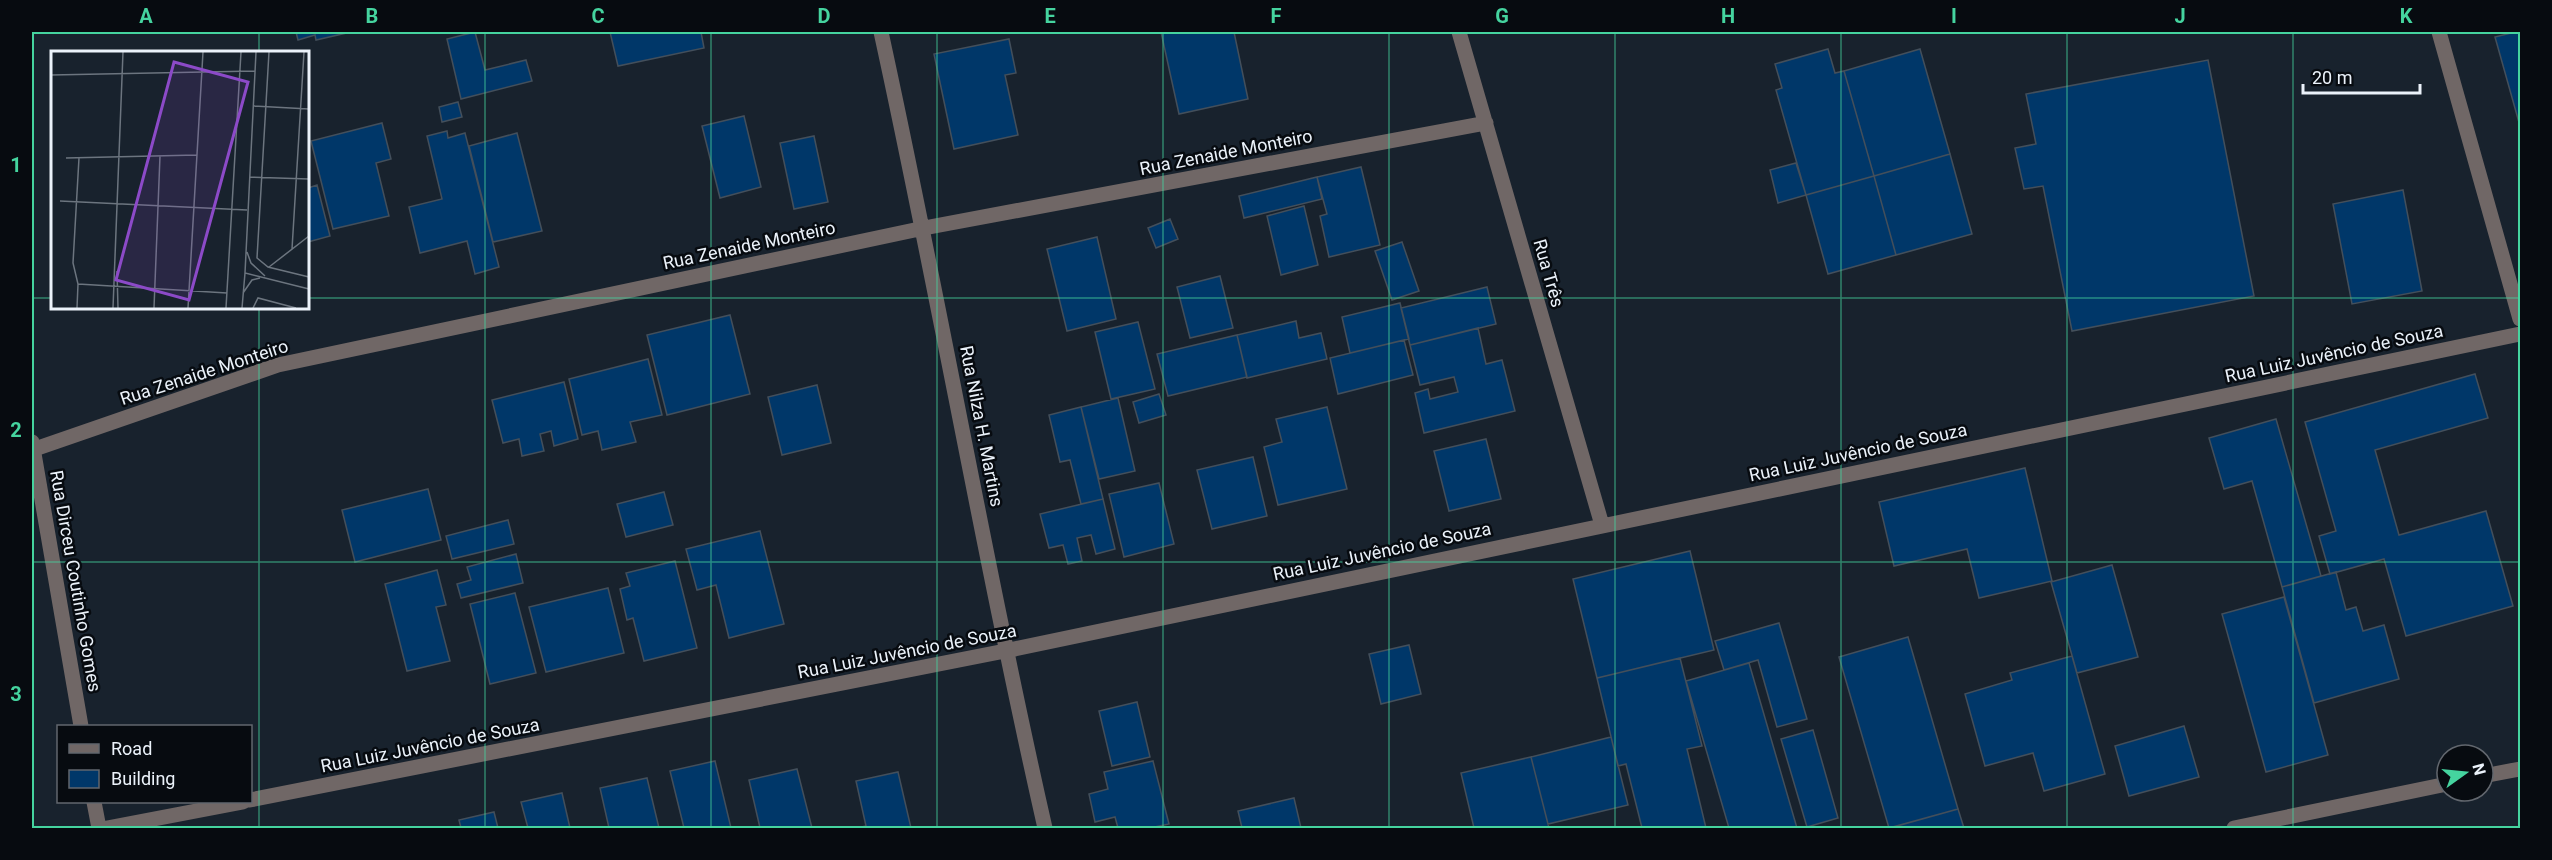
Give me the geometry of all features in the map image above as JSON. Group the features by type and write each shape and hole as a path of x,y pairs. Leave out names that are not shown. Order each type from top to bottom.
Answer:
{"street":[{"name":"Rua Nilza H. Martins","path":"881,32 924,228 1005,651 1046,828"},
{"name":"Rua Três","path":"1459,32 1602,525"},
{"path":"2439,32 2520,319"},
{"name":"Rua Zenaide Monteiro","path":"32,447 278,365 924,228 1485,123"},
{"name":"Rua Luiz Juvêncio de Souza","path":"252,800 1005,651 2520,334"},
{"name":"Rua Dirceu Coutinho Gomes","path":"32,447 81,725"},
{"path":"2495,774 2520,769"},
{"path":"2234,828 2435,786"},
{"path":"94,803 99,828"},
{"path":"107,828 233,803"}],"building":[{"path":"296,32 351,32 316,40 315,35 298,40"},
{"path":"475,32 485,70 526,60 532,81 461,99 447,39"},
{"path":"610,32 701,32 704,48 618,66"},
{"path":"1161,32 1234,32 1248,99 1179,114"},
{"path":"2520,32 2520,126 2495,37"},
{"path":"1009,39 1016,73 1005,75 1018,135 954,149 934,54"},
{"path":"1828,49 1835,73 1844,71 1874,176 1806,195 1776,90 1782,88 1775,64"},
{"path":"1920,49 1950,154 1874,176 1844,71"},
{"path":"2208,60 2254,296 2072,331 2043,186 2024,189 2015,148 2036,144 2026,94"},
{"path":"458,102 462,117 442,122 439,107"},
{"path":"744,116 761,187 720,198 702,126"},
{"path":"382,123 391,159 376,163 389,216 333,229 311,141"},
{"path":"447,131 448,138 465,133 499,267 475,274 467,241 420,253 409,207 442,199 427,136"},
{"path":"517,133 542,231 493,242 469,146"},
{"path":"814,136 828,202 794,209 780,143"},
{"path":"1950,154 1972,234 1896,255 1874,176"},
{"path":"1796,163 1806,195 1778,203 1770,170"},
{"path":"1361,167 1380,245 1329,257 1320,216 1327,214 1317,177"},
{"path":"1874,176 1896,255 1828,274 1806,195"},
{"path":"1317,177 1322,199 1244,218 1239,196"},
{"path":"317,185 330,236 309,242 309,188"},
{"path":"2403,190 2422,291 2352,304 2333,204"},
{"path":"1304,206 1318,265 1281,275 1267,216"},
{"path":"1170,219 1178,239 1156,248 1148,228"},
{"path":"1097,237 1116,319 1067,331 1047,249"},
{"path":"1402,242 1419,291 1392,300 1375,251"},
{"path":"1220,276 1233,328 1190,338 1177,287"},
{"path":"1487,287 1496,324 1410,345 1401,308"},
{"path":"1400,303 1409,339 1350,353 1342,317"},
{"path":"730,315 750,394 667,415 647,335"},
{"path":"1296,321 1299,338 1321,333 1327,359 1247,378 1237,335"},
{"path":"1138,322 1155,389 1111,399 1095,332"},
{"path":"1478,328 1486,364 1502,360 1515,411 1424,433 1415,393 1428,389 1430,399 1458,392 1454,377 1420,385 1410,345"},
{"path":"1237,335 1247,377 1168,396 1157,354"},
{"path":"1404,340 1413,375 1338,394 1330,358"},
{"path":"648,359 662,415 630,422 636,442 602,450 598,431 582,435 569,379"},
{"path":"2475,374 2488,418 2375,450 2399,535 2486,511 2513,606 2406,636 2384,559 2330,574 2319,536 2336,531 2305,422"},
{"path":"564,382 578,439 554,446 551,431 540,434 544,451 522,456 519,439 503,443 492,400"},
{"path":"817,385 831,443 782,455 768,397"},
{"path":"1159,394 1166,415 1139,423 1133,402"},
{"path":"1118,398 1135,471 1099,479 1081,407"},
{"path":"1081,407 1103,499 1081,504 1070,460 1060,462 1049,415"},
{"path":"1327,407 1347,489 1278,505 1264,447 1282,442 1276,419"},
{"path":"2276,419 2321,576 2282,587 2252,481 2224,489 2209,438"},
{"path":"1486,439 1501,499 1449,511 1434,451"},
{"path":"1253,457 1267,516 1212,529 1197,470"},
{"path":"2025,468 2052,581 1979,598 1967,549 1894,566 1879,502"},
{"path":"1159,483 1174,544 1124,557 1109,494"},
{"path":"428,489 441,540 355,562 342,510"},
{"path":"664,492 673,525 626,537 617,504"},
{"path":"1103,499 1115,549 1096,554 1091,535 1077,538 1082,561 1068,564 1063,545 1049,548 1040,514"},
{"path":"508,520 514,544 452,559 446,536"},
{"path":"760,531 784,624 729,638 716,585 697,590 686,549"},
{"path":"1690,551 1714,650 1597,678 1573,579"},
{"path":"516,554 523,583 461,598 457,584 471,580 467,567"},
{"path":"675,561 697,648 644,661 633,618 627,620 620,589 630,586 626,573"},
{"path":"2112,565 2138,657 2077,673 2051,582"},
{"path":"437,570 446,605 436,607 450,661 407,671 385,584"},
{"path":"2336,572 2346,610 2356,607 2363,631 2384,625 2399,679 2314,703 2282,587"},
{"path":"608,588 624,653 546,672 529,607"},
{"path":"515,593 536,673 490,684 470,604"},
{"path":"2284,597 2328,755 2266,772 2222,614"},
{"path":"1779,623 1807,719 1777,727 1758,660 1724,670 1715,641"},
{"path":"1908,637 1958,809 1889,828 1839,657"},
{"path":"1409,645 1421,694 1381,704 1369,654"},
{"path":"2072,656 2105,774 2044,791 2033,753 1985,766 1965,694 2012,680 2010,673"},
{"path":"1680,658 1702,746 1687,749 1706,828 1642,828 1626,764 1618,766 1597,678"},
{"path":"1749,663 1797,828 1729,828 1686,681"},
{"path":"1137,702 1150,757 1112,766 1099,711"},
{"path":"2184,726 2199,777 2129,796 2115,746"},
{"path":"1813,730 1838,818 1807,827 1781,739"},
{"path":"1611,737 1628,805 1548,824 1531,757"},
{"path":"1531,757 1549,828 1474,828 1461,773"},
{"path":"715,761 731,828 684,828 670,771"},
{"path":"1153,761 1169,824 1150,828 1118,828 1115,817 1095,822 1089,794 1108,789 1104,772"},
{"path":"797,769 812,828 760,828 749,780"},
{"path":"898,772 911,828 857,828 866,826 856,781"},
{"path":"647,778 659,828 609,828 600,788"},
{"path":"562,793 570,828 528,828 521,802"},
{"path":"1294,798 1301,828 1242,828 1238,811"},
{"path":"1958,809 1964,828 1890,828"},
{"path":"494,812 498,828 461,828 459,820"}]}
